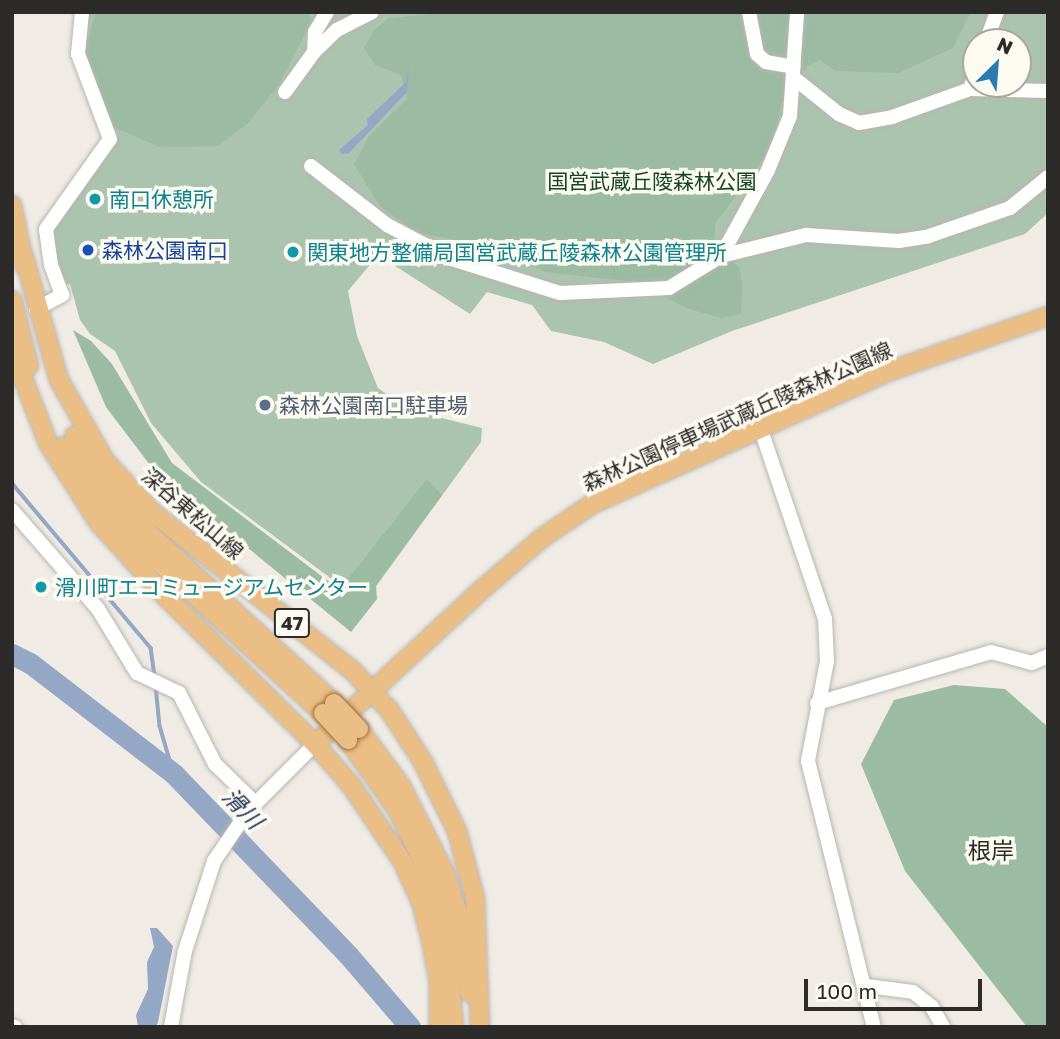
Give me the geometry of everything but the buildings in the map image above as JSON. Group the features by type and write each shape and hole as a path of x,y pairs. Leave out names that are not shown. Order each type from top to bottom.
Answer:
{"main road":[{"name":"深谷東松山線","path":"12,205 36,309 69,404 118,478 153,513 374,692 423,762 457,831 475,898 480,1027"},
{"name":"深谷東松山線","path":"24,257 26,291 44,368 69,428 96,472 174,558 354,734 401,786 445,873 463,942 470,1027"},
{"name":"深谷東松山線","path":"12,300 26,357 52,428 103,507 163,570 328,708"},
{"name":"森林公園停車場武蔵丘陵森林公園線","path":"315,744 479,592 542,538 592,504 887,372 1048,316"},
{"path":"12,350 48,443 99,523 175,606 315,744 357,794 403,862 422,904 440,1003 439,1027"},
{"name":"深谷東松山線","path":"354,734 421,857 444,928 454,1027"}],"street":[{"path":"36,309 62,295 51,265 46,229 110,139 78,54 82,12"},
{"path":"314,52 315,32 327,12"},
{"path":"285,92 314,52 337,30 372,12"},
{"path":"749,12 757,54 766,62 794,73 839,114 859,122 892,117 962,92"},
{"path":"721,256 782,137 790,116 797,12"},
{"path":"311,166 365,210 414,241 452,259 560,293 669,288 721,256 806,235 899,241 929,236 1010,208 1048,177"},
{"path":"760,427 825,619 827,661 808,761 867,986 874,1027"},
{"path":"12,510 98,608 138,673 179,693 215,764 250,808"},
{"path":"817,703 991,652 1032,663 1048,656"},
{"path":"171,1027 188,938 214,861 250,808 315,744"},
{"path":"867,986 913,992 932,1007 943,1027"}],"green space":[{"name":"国営武蔵丘陵森林公園","path":"88,12 1048,12 1048,213 1025,234 732,331 653,364 604,342 551,331 532,305 487,292 470,314 378,255 348,291 357,336 378,388 409,410 482,428 481,442 364,603 201,482 151,423 115,351 90,334 80,320 70,284 62,285 50,234 53,225 116,142 82,58"},
{"path":"96,12 307,12 312,21 278,86 248,123 218,146 159,147 109,125 82,58"},
{"path":"456,12 971,12 953,48 898,73 835,71 820,60 806,67 782,102 775,135 764,158 715,224 714,247 740,268 742,288 741,314 721,318 689,309 635,282 545,272 501,249 415,232 379,205 354,164 369,136 407,99 401,75 375,65 364,48 374,30 389,18"},
{"path":"73,330 91,341 112,364 172,463 328,581 348,579 427,479 442,495 376,585 377,599 351,632 156,473 106,407"},
{"path":"954,685 1005,689 1048,727 1048,1027 1027,1027 905,871 861,764 894,700"}],"water":[{"path":"409,65 407,92 349,153 342,154 339,150 368,125 367,119 406,82"},
{"path":"150,928 157,928 173,946 158,1022 156,1027 144,1027 138,1026 136,1015 148,989 147,962 154,947"}],"waterway":[{"path":"12,483 151,648 155,675"},
{"name":"滑川","path":"12,654 30,663 174,774 349,956 410,1027"},
{"path":"156,686 160,726 174,774"}],"place":[{"name":"南口休憩所","path":"95,199"},
{"name":"森林公園南口","path":"88,250"},
{"name":"関東地方整備局国営武蔵丘陵森林公園管理所","path":"293,252"},
{"name":"森林公園南口駐車場","path":"265,405"},
{"name":"滑川町エコミュージアムセンター","path":"41,587"}],"district":[{"name":"根岸","path":"991,850"}]}
